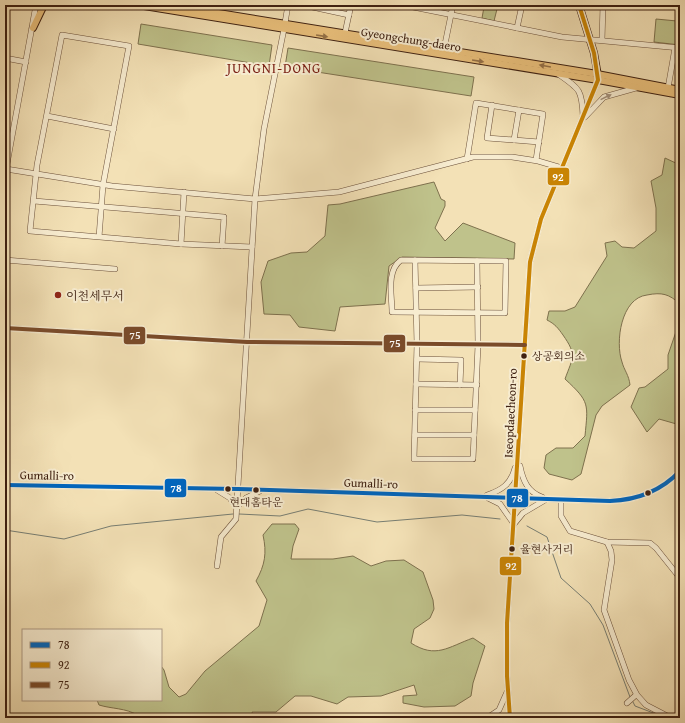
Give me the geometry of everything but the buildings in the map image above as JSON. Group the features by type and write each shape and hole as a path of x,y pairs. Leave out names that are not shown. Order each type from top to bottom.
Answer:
{"main road":[{"path":"33,28 44,5"},
{"name":"Gyeongchung-daero","path":"138,5 284,26 345,33 680,90"},
{"name":"Gyeongchung-daero","path":"169,5 198,7 284,26 558,74 598,77 637,87 680,95"},
{"path":"579,5 593,51 598,77"}],"street":[{"path":"32,5 33,28"},
{"path":"5,175 7,148 33,28 36,5"},
{"path":"217,566 221,537 236,519 255,198 264,129 288,5"},
{"path":"303,5 348,15"},
{"path":"345,33 351,5"},
{"path":"402,5 562,36 677,48 668,88"},
{"path":"444,49 453,5"},
{"path":"517,28 522,5"},
{"path":"602,40 603,5"},
{"path":"100,237 103,185 130,46 62,35 37,174 30,231 181,244 252,248"},
{"path":"593,51 596,44 602,40"},
{"path":"5,58 26,62"},
{"path":"558,74 571,83 581,94 583,119"},
{"name":"Iseopdaecheon-ro","path":"510,718 506,634 533,247 541,219 583,119 598,77"},
{"path":"583,119 604,97 637,87"},
{"path":"467,159 476,103 543,114 536,160"},
{"path":"492,105 487,138 538,142"},
{"path":"514,140 519,110"},
{"path":"47,116 114,129"},
{"path":"6,169 103,185 255,198 339,192 473,157 512,157 536,160 562,168"},
{"path":"181,244 184,192"},
{"path":"34,201 224,217 222,246"},
{"path":"5,260 116,269"},
{"path":"401,260 477,261 506,261 505,313 478,314 392,312 392,272 394,266 401,260"},
{"path":"415,260 417,358 414,459 473,459 478,345 477,261"},
{"path":"416,288 478,287"},
{"path":"5,328 247,342 525,346"},
{"path":"417,358 461,360 460,385"},
{"path":"416,384 477,385"},
{"path":"416,410 475,410"},
{"path":"415,435 474,435"},
{"path":"483,496 496,492 509,483 513,477 518,458"},
{"path":"518,458 522,477 526,485 538,495 549,499"},
{"name":"Gumalli-ro","path":"5,485 238,489 610,501 637,498 666,484 680,470"},
{"path":"214,489 224,494 237,508"},
{"path":"237,508 246,498 262,490"},
{"path":"483,496 500,504 514,524 529,508 549,499"},
{"path":"561,499 561,516 570,531 607,542 652,544 680,578"},
{"path":"607,542 611,551 612,560 604,610 629,680 637,695 646,705 671,718"},
{"path":"486,718 499,710 508,691"},
{"path":"627,703 636,696"}],"green space":[{"path":"477,5 498,5 494,21 482,18 484,7"},
{"path":"656,19 677,21 680,45 654,42"},
{"path":"141,24 272,45 269,66 138,44"},
{"path":"288,48 474,77 471,96 285,67"},
{"path":"665,158 680,165 680,304 669,296 657,294 638,298 631,304 622,322 619,344 622,362 629,378 630,385 602,406 596,415 581,474 572,480 549,474 544,468 546,455 556,448 573,448 585,436 587,410 586,404 579,393 565,379 572,361 572,352 558,328 547,320 549,311 565,311 575,307 607,256 605,243 615,241 622,247 634,248 656,231 656,208 651,181 662,175"},
{"path":"434,182 441,199 445,201 445,206 435,228 445,241 463,223 515,243 514,259 402,257 389,266 385,304 340,307 335,331 299,327 290,315 264,314 261,282 268,261 291,253 307,252 325,236 328,205 340,204"},
{"path":"680,320 680,403 676,408 680,417 680,425 659,419 647,432 631,407 639,388 645,387 668,369 668,355"},
{"path":"272,524 295,524 299,529 293,546 291,559 333,559 353,556 371,566 386,561 404,560 423,572 433,600 434,609 430,618 414,629 411,643 420,648 435,651 449,648 473,638 485,646 473,683 471,696 455,706 424,707 403,703 403,696 417,695 414,685 381,696 348,697 337,704 311,696 295,696 276,712 252,712 254,718 136,718 137,715 128,711 99,705 97,701 162,701 162,667 169,687 179,697 186,694 205,671 259,626 267,600 256,581 261,570 265,553 263,535"}],"waterway":[{"path":"239,514 280,516 308,509 377,522 462,515 500,519"},
{"path":"5,530 64,539 111,526 233,514"},
{"path":"527,526 547,537 561,578 590,604 603,625 630,697"},
{"path":"632,700 635,706 664,717"}],"transit line":[{"name":"92","path":"510,718 507,676 507,623 530,262 541,219 598,80 594,53 579,5"},
{"name":"75","path":"5,328 247,342 525,345"},
{"name":"78","path":"5,485 238,489 610,501 630,499 648,493 665,484 680,471"}],"place":[{"name":"이천세무서","path":"58,295"},
{"name":"상공회의소","path":"524,356"},
{"name":"현대홈타운","path":"256,490"},
{"name":"율현사거리","path":"512,549"}],"district":[{"name":"JUNGNI-DONG","path":"274,68"}]}
